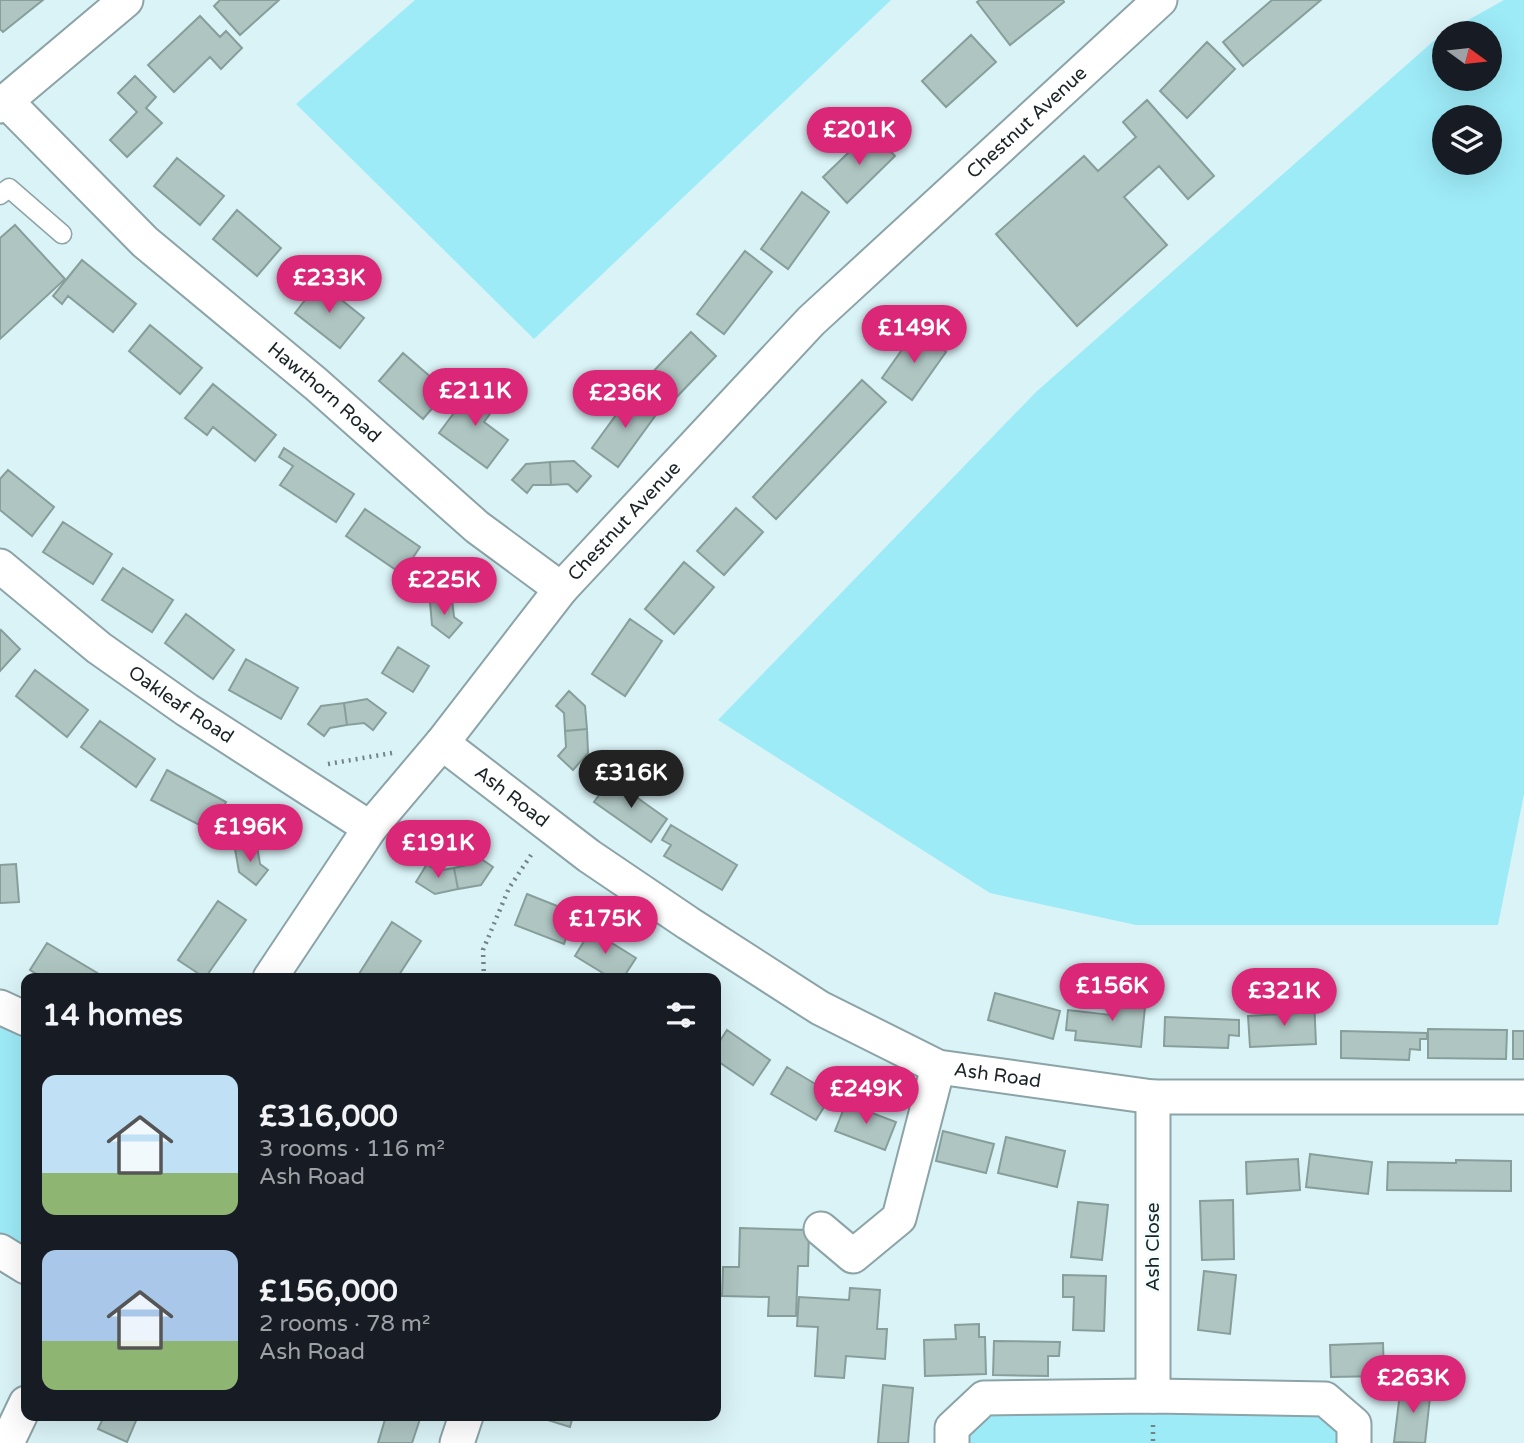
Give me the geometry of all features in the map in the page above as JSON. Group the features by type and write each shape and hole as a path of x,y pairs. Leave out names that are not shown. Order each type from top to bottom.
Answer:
{"street":[{"path":"3,104 126,0"},
{"name":"Chestnut Avenue","path":"273,973 370,828 442,743 562,589 811,321 1160,0"},
{"name":"Hawthorn Road","path":"3,104 145,242 316,384 477,527 562,589"},
{"name":"Oakleaf Road","path":"0,566 110,655 187,710 370,828"},
{"name":"Ash Road","path":"442,743 589,856 677,916 820,1008 937,1067 1153,1097 1524,1097"},
{"path":"0,1007 21,1017"},
{"path":"821,1229 853,1256 899,1218 937,1067"},
{"name":"Ash Close","path":"1153,1097 1153,1396"},
{"path":"0,1251 21,1264"},
{"path":"952,1443 952,1428 985,1398 1153,1396 1325,1399 1354,1424 1354,1443"},
{"path":"7,1443 21,1414"},
{"path":"457,1443 464,1421"}],"lane":[{"path":"0,195 9,188 62,234"}],"path":[{"path":"327,771 320,765 393,753 419,770"},
{"path":"382,765 388,754"},
{"path":"484,973 482,950 509,888 549,825"}],"shaded area":[{"path":"415,0 891,0 534,339 296,104"},
{"path":"1504,0 1524,0 1524,794 1498,925 1136,925 990,893 718,720 1036,392 1432,42 1432,91 1502,91 1502,21 1466,21"},
{"path":"0,1022 21,1029 21,1248 0,1235"},
{"path":"989,1408 1322,1409 1346,1443 963,1443 964,1430"}],"building":[{"path":"0,0 43,0 3,32 0,29"},
{"path":"220,0 279,0 240,35 214,6"},
{"path":"1272,0 1321,0 1243,66 1223,42"},
{"path":"977,2 1064,2 1010,45"},
{"path":"200,16 220,37 226,31 242,48 221,69 210,57 174,92 148,65"},
{"path":"971,35 996,62 946,107 922,81"},
{"path":"1207,42 1235,69 1187,118 1160,91"},
{"path":"135,76 156,97 146,108 162,123 127,157 110,140 137,112 118,93"},
{"path":"1147,100 1214,176 1188,199 1159,166 1124,197 1167,245 1077,326 996,234 1084,156 1098,171 1136,137 1123,122"},
{"path":"871,131 895,156 847,203 823,177"},
{"path":"177,158 224,196 200,225 154,186"},
{"path":"802,192 829,212 788,269 761,249"},
{"path":"237,210 281,248 257,276 213,239"},
{"path":"15,225 65,279 0,339 0,238"},
{"path":"745,251 772,272 724,334 697,314"},
{"path":"82,260 136,304 113,332 68,296 62,304 53,296"},
{"path":"319,282 364,318 340,348 295,313"},
{"path":"150,325 202,368 180,394 129,351"},
{"path":"916,330 946,352 912,400 882,378"},
{"path":"691,332 716,356 670,404 645,380"},
{"path":"403,353 447,391 423,419 379,381"},
{"path":"862,380 886,402 776,519 753,497"},
{"path":"213,384 276,435 255,461 213,427 207,435 185,418"},
{"path":"474,386 498,403 484,422 508,440 487,468 439,433"},
{"path":"632,393 658,412 618,467 592,448"},
{"path":"284,448 354,494 336,522 280,485 293,466 279,457"},
{"path":"574,461 591,476 577,492 568,484 551,485 550,462"},
{"path":"550,462 551,485 533,485 527,493 512,480 526,464"},
{"path":"8,470 54,507 32,536 0,510 0,479"},
{"path":"736,508 763,532 724,575 697,551"},
{"path":"365,509 420,547 402,574 346,536"},
{"path":"63,522 112,554 93,584 43,552"},
{"path":"441,560 457,573 450,582 452,599 430,602 427,578"},
{"path":"684,562 714,587 674,634 645,609"},
{"path":"123,568 173,600 152,632 102,600"},
{"path":"452,599 454,617 462,623 449,638 432,625 430,602"},
{"path":"186,614 234,650 213,679 165,643"},
{"path":"630,619 662,641 625,696 592,674"},
{"path":"1,630 20,649 0,671 0,632"},
{"path":"398,647 429,666 413,692 382,673"},
{"path":"246,659 298,688 281,719 229,690"},
{"path":"35,670 88,710 67,737 16,696"},
{"path":"569,691 585,706 587,729 565,731 564,713 556,706"},
{"path":"367,699 386,713 373,730 364,723 347,725 344,703"},
{"path":"344,703 347,725 330,728 324,736 308,724 321,706"},
{"path":"100,721 155,759 136,787 81,747"},
{"path":"587,729 588,753 573,770 558,756 566,747 565,731"},
{"path":"167,770 226,802 211,831 151,800"},
{"path":"611,779 667,819 651,842 594,802"},
{"path":"246,807 262,819 255,829 257,846 235,849 232,825"},
{"path":"671,825 737,865 722,890 664,856 671,845 662,840"},
{"path":"257,846 260,864 268,870 256,885 239,872 235,849"},
{"path":"477,856 493,867 481,885 458,889 454,868 471,864"},
{"path":"16,864 19,902 0,903 0,865"},
{"path":"427,864 437,871 454,868 458,889 435,894 416,882"},
{"path":"527,894 575,913 564,944 515,925"},
{"path":"218,901 246,920 209,973 198,973 178,960"},
{"path":"392,922 421,941 400,973 360,973"},
{"path":"591,930 636,958 626,973 603,973 575,956"},
{"path":"47,943 97,973 35,973 30,970"},
{"path":"995,993 1060,1011 1053,1039 988,1020"},
{"path":"1114,993 1146,997 1141,1047 1075,1040 1076,1031 1066,1030 1068,1010 1111,1015"},
{"path":"1314,1000 1316,1044 1250,1047 1248,1016 1298,1013 1297,1001"},
{"path":"1165,1017 1239,1020 1239,1036 1229,1035 1228,1048 1164,1046"},
{"path":"1428,1029 1507,1030 1506,1059 1428,1058"},
{"path":"727,1030 770,1060 753,1085 721,1063 721,1039"},
{"path":"1341,1031 1427,1033 1427,1039 1420,1039 1420,1050 1410,1049 1409,1060 1341,1058"},
{"path":"1513,1031 1524,1031 1524,1059 1513,1059"},
{"path":"787,1067 832,1094 816,1120 771,1094"},
{"path":"846,1103 896,1122 885,1150 835,1131"},
{"path":"943,1131 994,1144 986,1173 936,1161"},
{"path":"1006,1137 1065,1151 1057,1187 998,1173"},
{"path":"1310,1154 1372,1162 1368,1194 1306,1187"},
{"path":"1298,1159 1300,1190 1247,1194 1246,1162"},
{"path":"1456,1160 1511,1161 1511,1191 1387,1190 1388,1162 1456,1163"},
{"path":"1233,1200 1234,1259 1202,1260 1200,1201"},
{"path":"1078,1202 1108,1205 1102,1260 1071,1257"},
{"path":"740,1228 809,1230 808,1266 798,1266 796,1316 768,1316 769,1297 722,1296 723,1267 739,1267"},
{"path":"1204,1271 1236,1275 1230,1334 1198,1330"},
{"path":"1063,1275 1106,1276 1104,1331 1073,1330 1074,1297 1063,1297"},
{"path":"850,1288 880,1290 877,1329 887,1329 885,1359 846,1356 844,1378 815,1376 818,1327 797,1326 799,1297 849,1300"},
{"path":"979,1324 979,1337 985,1337 986,1374 925,1376 924,1340 956,1339 955,1325"},
{"path":"994,1341 1060,1342 1059,1356 1048,1356 1048,1376 993,1375"},
{"path":"1383,1343 1384,1376 1331,1377 1330,1345"},
{"path":"883,1385 913,1388 908,1443 878,1443"},
{"path":"1401,1385 1431,1388 1425,1443 1394,1442"},
{"path":"102,1421 136,1421 127,1442 98,1429"},
{"path":"385,1421 419,1421 412,1443 378,1443"},
{"path":"551,1421 572,1421 570,1427"}]}
